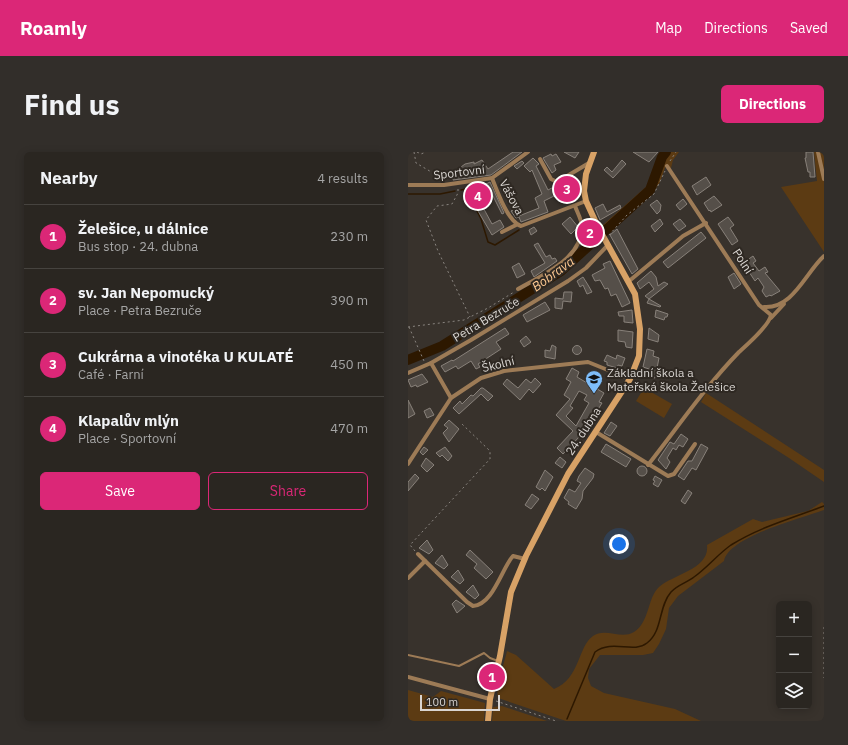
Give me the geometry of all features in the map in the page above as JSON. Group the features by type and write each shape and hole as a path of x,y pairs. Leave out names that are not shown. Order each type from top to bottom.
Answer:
{"main road":[{"name":"24. dubna","path":"488,721 490,699 500,659 504,623 511,592 525,559 568,474 630,379 639,356 640,329 635,294 598,227 586,201 585,185 589,163 594,152"}],"street":[{"name":"Sportovní","path":"408,185 444,185 492,178 528,152"},
{"path":"818,152 824,179"},
{"path":"540,159 551,179 556,182 589,163"},
{"name":"Polní","path":"667,166 759,305 764,307 771,315 770,318"},
{"name":"Vášova","path":"492,178 510,218 516,225"},
{"name":"Vášova","path":"502,232 516,225 521,226 586,201"},
{"name":"Petra Bezruče","path":"518,289 555,268 574,249 581,234 582,225 575,206"},
{"path":"628,282 683,236 706,223"},
{"name":"Petra Bezruče","path":"408,373 430,363 574,276 586,268 606,242"},
{"path":"648,465 701,395 762,330 770,318 824,256"},
{"path":"764,307 771,308 785,302"},
{"name":"Školní","path":"408,464 451,398 481,378 504,371 588,362 630,379"},
{"path":"430,363 451,398"},
{"path":"596,432 664,475 672,476 695,444"},
{"path":"418,554 467,602 473,606 480,604 491,593 513,556 525,559"},
{"path":"408,578 425,560"},
{"path":"408,677 490,699"}],"lane":[{"path":"408,655 459,666 484,653 490,658 500,659"}],"path":[{"path":"414,152 416,162 451,183"},
{"path":"417,152 421,154 426,152"},
{"path":"606,242 627,215 654,194 667,166 676,152"},
{"path":"458,189 458,193 452,204 437,206 426,220 438,251 470,317"},
{"path":"424,360 409,327 451,323 470,317 488,308 518,289"},
{"path":"418,554 410,545 490,458 490,452 462,424"},
{"path":"824,627 824,678"},
{"path":"490,699 556,721"}],"shaded area":[{"path":"662,152 679,152 673,160 671,168 668,170 666,165 660,182 652,194 635,207 607,233 603,225 647,186"},
{"path":"814,152 824,152 824,252 781,187 817,181"},
{"path":"644,388 672,404 664,418 636,401"},
{"path":"706,393 824,470 824,482 701,402"},
{"path":"822,502 824,504 824,510 784,523 752,536 738,544 729,552 724,561 678,596 669,608 666,629 653,653 643,655 600,655 589,669 588,678 591,686 604,693 675,709 701,721 566,721 498,698 497,693 499,682 507,651 516,655 554,689 563,684 569,678 584,647 593,636 603,633 624,635 634,632 639,628 646,616 652,597 659,587 665,582 690,570 703,560 707,545 753,519 762,522 808,511"},
{"path":"408,690 433,697 441,691 485,703 484,721 408,721"},
{"path":"502,706 547,721 492,721 493,707"}],"building":[{"path":"513,152 522,152 491,175 453,180 451,173 462,171 461,167 465,164 474,162 474,164 482,160 488,169"},
{"path":"564,152 579,152 575,158"},
{"path":"633,152 658,152 649,162"},
{"path":"806,152 813,152 815,177 810,177 810,172 808,172 805,158"},
{"path":"551,154 552,156 556,154 561,162 554,165 556,170 552,173 543,158"},
{"path":"533,158 539,164 536,166 548,190 571,178 580,193 573,198 570,192 559,197 558,194 544,201 548,212 521,222 519,217 516,218 511,211 515,209 519,216 539,208 535,198 542,194 532,170 530,172 524,166"},
{"path":"622,160 626,164 613,178 604,170 607,167 612,172"},
{"path":"522,161 524,163 517,169 514,166"},
{"path":"706,177 711,185 697,195 692,186"},
{"path":"490,182 504,213 502,214 492,194 479,200 492,224 500,220 504,227 492,235 478,211 471,195 481,190 480,187"},
{"path":"714,196 722,205 711,212 704,203"},
{"path":"683,199 687,204 680,210 676,205"},
{"path":"657,200 661,205 660,211 657,214 650,205"},
{"path":"603,204 607,212 620,205 621,208 600,220 595,208"},
{"path":"570,217 578,227 571,234 562,224"},
{"path":"728,217 734,225 730,228 738,241 732,245 718,224"},
{"path":"660,219 663,224 655,232 651,226"},
{"path":"680,219 686,226 679,231 673,224"},
{"path":"534,227 537,231 531,235 529,230"},
{"path":"617,229 638,269 632,274 610,235"},
{"path":"701,232 706,238 668,268 663,262"},
{"path":"538,243 546,257 550,255 552,259 555,258 557,261 534,277 531,271 545,263 534,245"},
{"path":"753,256 756,261 753,263 759,271 765,267 768,272 765,273 780,291 766,297 762,291 764,287 758,278 755,281 743,263"},
{"path":"610,261 630,303 622,307 616,294 611,296 608,288 605,289 600,280 595,281 592,275 605,268 603,264"},
{"path":"519,263 525,274 517,278 512,267"},
{"path":"651,271 656,277 658,286 664,282 668,284 649,299 645,296 654,289 649,282 640,289 637,283"},
{"path":"734,273 741,284 734,289 728,277"},
{"path":"583,277 592,292 587,294 583,285 580,287 577,281"},
{"path":"564,292 572,292 571,302 563,301 562,309 555,308 555,298 563,299"},
{"path":"649,299 661,306 647,303"},
{"path":"545,302 550,310 527,322 523,315"},
{"path":"632,310 633,323 624,322 624,316 619,316 618,312"},
{"path":"656,310 668,314 667,317 665,317 664,320 655,317"},
{"path":"505,328 509,334 496,342 501,349 478,364 480,367 476,369 471,361 458,369 456,366 445,372 441,366 452,360 453,361"},
{"path":"649,328 659,335 658,342 648,339"},
{"path":"618,330 633,332 632,348 626,347 625,342 618,341"},
{"path":"526,336 531,342 524,347 520,341"},
{"path":"552,345 556,347 555,359 545,357 545,350 550,351"},
{"path":"577,345 582,350 577,355 572,350"},
{"path":"647,349 654,351 653,356 659,358 655,378 647,376 649,369 643,367"},
{"path":"607,355 616,359 617,355 625,358 622,366 618,365 617,368 607,365 607,362 604,361"},
{"path":"572,368 579,372 577,377 604,393 599,402 602,403 581,437 580,436 563,454 557,448 573,431 556,415 570,399 564,395 571,382 566,379","holes":["579,391 587,395 584,400 589,403 576,426 566,416 573,408 570,406"]},
{"path":"422,374 428,382 417,387 416,385 411,387 408,380"},
{"path":"535,378 541,384 533,393 529,389 520,400 503,384 507,379 518,388 526,379 531,383"},
{"path":"481,388 493,396 488,401 481,394 459,414 453,408 460,401 462,404"},
{"path":"408,400 415,414 408,418"},
{"path":"430,408 434,415 427,418 424,411"},
{"path":"449,420 459,429 449,442 443,433 448,428 444,425"},
{"path":"611,422 617,426 610,436 604,433"},
{"path":"681,434 688,439 683,447 679,445 676,450 673,448 667,458 670,462 666,469 658,460 670,442 674,444"},
{"path":"606,444 631,459 626,467 601,452"},
{"path":"701,444 708,448 696,470 692,468 684,480 678,476 688,461 692,461"},
{"path":"424,447 428,450 423,455 420,452"},
{"path":"445,447 452,456 448,461 442,455 440,457 436,453"},
{"path":"560,457 566,462 562,468 555,463"},
{"path":"426,458 434,465 427,472 421,466"},
{"path":"640,466 644,466 646,467 646,475 640,476 637,473 637,469"},
{"path":"585,468 594,474 593,478 583,491 582,499 576,509 568,504 569,502 564,498 569,489 575,492 581,483 577,481 579,476"},
{"path":"545,470 553,477 545,491 542,488 540,490 536,487"},
{"path":"415,474 419,478 408,491 408,482"},
{"path":"655,476 662,480 658,487 653,484 655,481 653,480"},
{"path":"688,490 692,493 685,504 681,501"},
{"path":"532,494 539,499 531,509 525,505"},
{"path":"427,540 433,550 429,554 419,548"},
{"path":"470,550 493,572 486,579 474,568 477,564 466,555"},
{"path":"442,555 448,565 444,569 435,563"},
{"path":"458,570 464,580 460,584 451,577"},
{"path":"473,585 479,595 475,599 466,592"},
{"path":"456,600 465,606 457,613 452,604"}],"waterway":[{"name":"Bobrava","path":"408,360 442,346 561,271 650,190 662,157 666,152"},
{"path":"461,190 466,189 481,219 488,242 495,245 519,230"},
{"path":"408,194 440,194 455,191"},
{"path":"567,719 595,652 602,648 616,646 636,647 647,643 656,632 667,598 676,587 692,579 731,545 765,528 824,506"}],"place":[{"name":"Cukrárna a vinotéka U KULATÉ","path":"567,189"},
{"name":"Klapalův mlýn","path":"478,196"},
{"name":"sv. Jan Nepomucký","path":"590,233"},
{"name":"Základní škola a Mateřská škola Želešice","path":"594,394"},
{"name":"Želešice, u dálnice","path":"492,677"}]}
